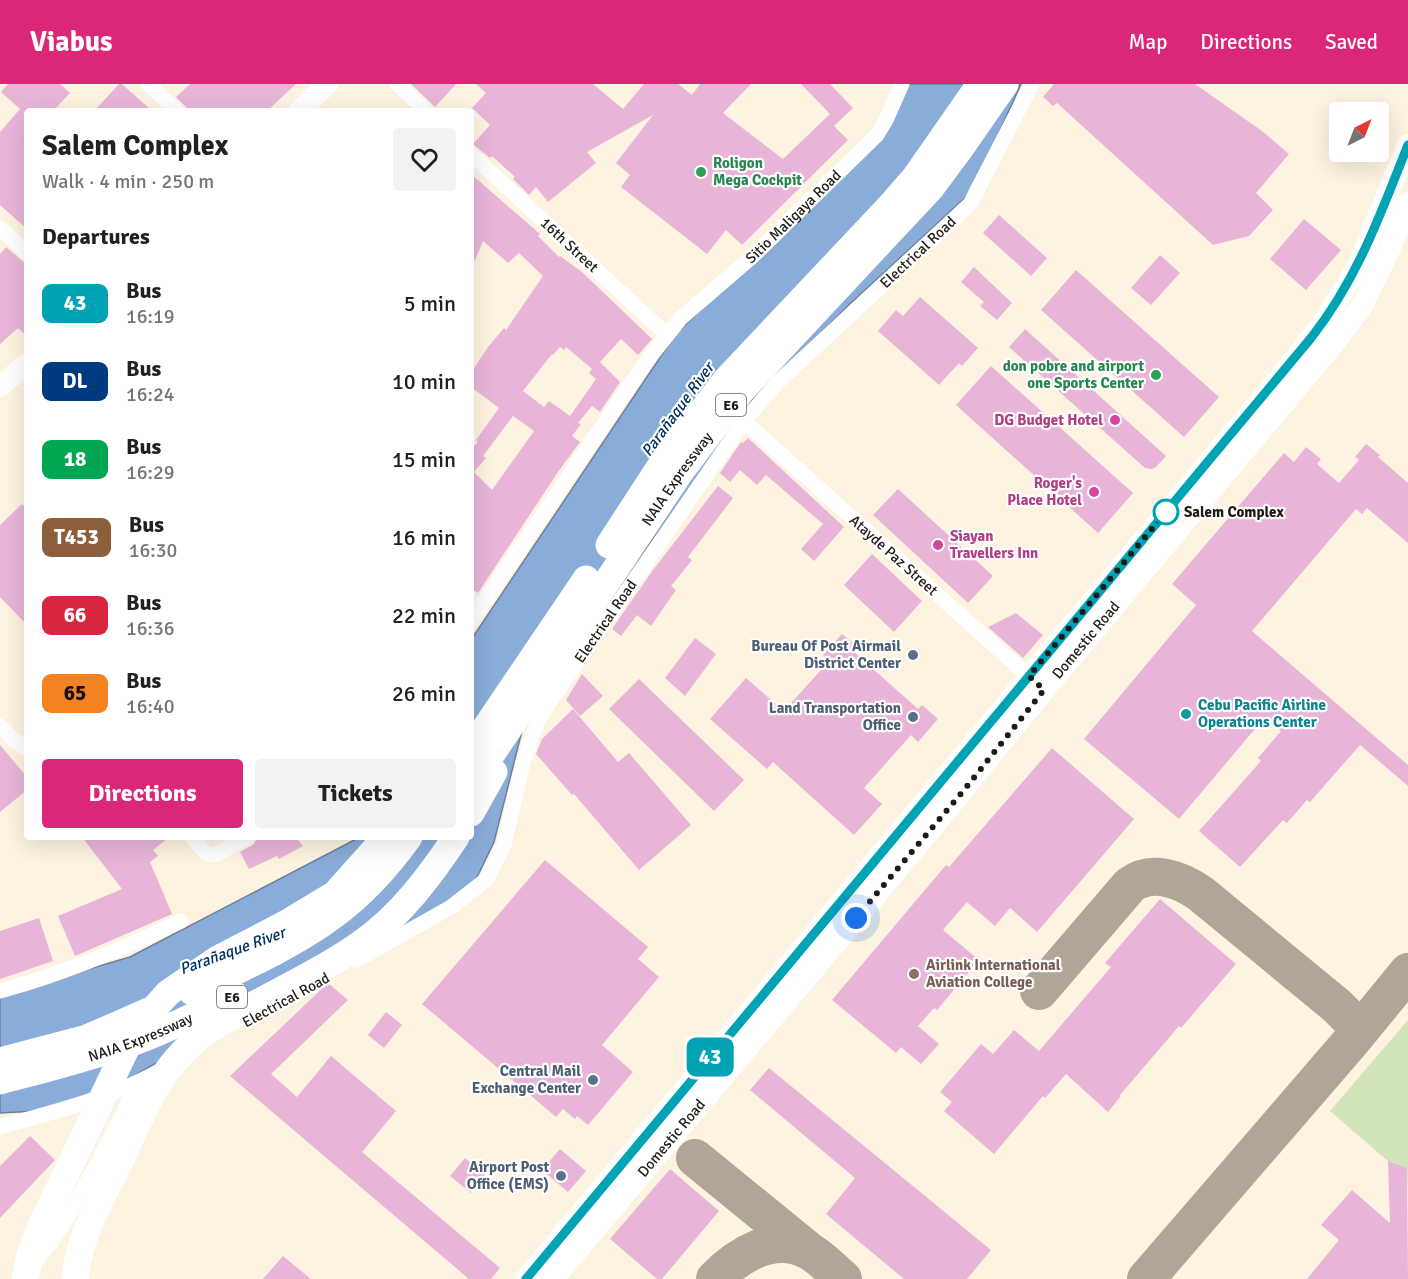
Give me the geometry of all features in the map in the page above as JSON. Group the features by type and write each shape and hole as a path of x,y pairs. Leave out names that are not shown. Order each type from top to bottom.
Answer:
{"highway":[{"name":"NAIA Expressway","path":"474,745 663,462 726,380 897,198 980,84"},
{"name":"NAIA Expressway","path":"474,781 680,474 742,390 931,188 1005,84"},
{"path":"474,712 540,620 596,564"},
{"path":"474,808 493,774 520,714"},
{"path":"25,1279 30,1255 40,1228 135,1030 168,993 216,960 285,924 335,894 383,840"},
{"name":"NAIA Expressway","path":"0,1061 87,1038 233,973 283,947 340,910 369,884 406,840"},
{"name":"NAIA Expressway","path":"0,1081 134,1042 169,1028 283,972 346,933 386,900 434,840"},
{"path":"75,1279 78,1255 96,1208 152,1097 176,1060 193,1042 215,1026 335,960 376,932 424,881 454,840"}],"main road":[{"path":"302,108 328,84"},
{"name":"Domestic Road","path":"553,1279 927,834 1036,683 1325,320 1358,266 1408,145"},
{"name":"Domestic Road","path":"526,1279 1036,683 1329,349 1362,306 1390,248 1408,203"},
{"path":"0,387 24,366"}],"street":[{"path":"148,84 174,108"},
{"path":"397,84 423,108"},
{"name":"Sitio Maligaya Road","path":"474,616 667,334 681,318 754,255 877,135 902,84"},
{"name":"Electrical Road","path":"0,1127 76,1106 137,1084 451,907 487,879 504,845 523,762 540,716 744,421 778,382 970,204 1032,84"},
{"name":"16th Street","path":"474,157 667,334"},
{"path":"0,228 24,250"},
{"name":"Atayde Paz Street","path":"744,421 1036,683"},
{"path":"0,726 24,746"},
{"path":"194,840 209,855 215,855 242,840"},
{"path":"0,991 69,969 127,947 181,921"},
{"path":"18,1279 46,1251 56,1237 110,1142 137,1084"}],"green space":[{"path":"1408,1020 1408,1195 1407,1168 1388,1161 1330,1111"}],"water":[{"name":"Parañaque River","path":"909,84 1021,84 981,173 965,198 851,303 749,404 523,727 494,842 467,898 309,977 109,1090 37,1111 0,1113 0,995 130,957 354,840 474,840 474,636 675,335 883,132"}],"building":[{"path":"8,84 60,84 70,93 56,108 24,108 24,226 0,205 0,132 20,109 1,92"},
{"path":"119,84 122,84 149,108 97,108"},
{"path":"190,84 296,84 270,108 187,108 176,97"},
{"path":"411,84 456,84 435,107"},
{"path":"476,84 593,84 623,109 644,84 678,84 692,95 700,84 751,84 723,113 783,159 830,114 801,84 830,84 853,108 834,126 848,140 742,245 726,230 707,254 621,187 630,175 616,163 653,115 587,152 596,163 548,202 536,187 529,195 513,179 515,177 492,156 490,158 474,145 490,125 472,108 486,93"},
{"path":"1054,84 1195,84 1262,131 1289,154 1256,193 1273,210 1249,236 1213,245 1057,103 1053,106 1043,97"},
{"path":"474,177 540,234 538,236 559,257 582,272 652,339 638,355 621,339 600,362 620,382 600,412 592,406 578,423 581,424 572,436 580,442 478,593 474,590 474,472 474,446 499,408 474,389 474,368 488,347 504,328 506,330 543,276 519,253 508,263 483,241 474,263","holes":["560,347 564,350 566,347 592,369 589,373 596,379 570,416 549,401 544,407 523,391 552,354","513,416 534,431 492,490 474,472 486,458 483,456"]},
{"path":"999,215 1047,258 1031,276 983,233"},
{"path":"1304,219 1341,250 1306,290 1270,259"},
{"path":"6,247 24,262 24,333 18,328 0,344 0,254"},
{"path":"1160,255 1180,273 1151,305 1131,288"},
{"path":"974,267 1012,303 997,320 980,306 984,302 961,282"},
{"path":"1076,270 1219,397 1184,437 1041,310"},
{"path":"920,297 978,348 962,366 959,363 939,385 878,331 896,310 903,316"},
{"path":"1025,329 1166,456 1156,467 1145,468 1009,347"},
{"path":"991,366 1133,493 1098,533 956,405"},
{"path":"748,438 844,527 814,561 801,549 823,524 766,475 757,485 740,470 730,482 720,473 741,442 743,443"},
{"path":"1366,444 1408,483 1408,543 1367,508 1362,514 1356,509 1252,631 1408,765 1408,786 1360,745 1310,802 1307,800 1287,823 1283,820 1240,867 1199,831 1261,761 1258,758 1281,731 1265,717 1179,819 1084,739 1196,605 1172,584 1284,453 1294,462 1306,447 1321,459 1317,464 1339,483 1359,460 1355,457"},
{"path":"718,486 733,498 688,557 692,560 671,586 676,590 651,626 637,615 621,636 612,629 653,570"},
{"path":"898,489 993,576 968,603 873,515"},
{"path":"22,504 24,506 24,622 0,597 0,525"},
{"path":"872,554 922,601 894,632 844,585"},
{"path":"1016,613 1043,635 1023,658 988,627"},
{"path":"842,634 857,647 853,651 918,709 922,705 938,719 918,742 911,735 864,788 882,804 854,835 773,762 767,769 710,719 746,678 784,711 829,661 823,655"},
{"path":"695,638 716,654 685,696 665,678"},
{"path":"582,674 603,696 580,716 566,700"},
{"path":"639,679 744,780 714,811 609,709"},
{"path":"573,709 618,762 629,753 691,825 639,870 574,794 572,795 536,754 542,739"},
{"path":"0,745 24,773 24,792 0,812"},
{"path":"1052,748 1134,819 1037,932 1010,908 995,926 967,902 943,930 979,960 937,1010 934,1008 918,1026 939,1044 921,1064 901,1047 896,1053 832,1000 946,865 949,867"},
{"path":"84,840 165,840 153,850 158,856 150,862 172,914 75,956 58,916 122,889"},
{"path":"256,840 298,840 303,846 279,859 277,856 249,869 240,852 253,845"},
{"path":"545,860 648,947 638,959 659,977 602,1045 633,1072 588,1125 577,1116 575,1119 563,1109 556,1117 422,1004"},
{"path":"1160,899 1236,964 1181,1028 1179,1026 1108,1112 1066,1074 1045,1098 1043,1096 994,1154 944,1111 952,1102 940,1092 981,1044 993,1054 1014,1030 1039,1051 1111,967 1105,963"},
{"path":"39,918 53,961 0,979 0,931"},
{"path":"328,983 348,1000 271,1074 297,1097 331,1056 396,1111 362,1152 500,1268 491,1279 469,1279 230,1076"},
{"path":"386,1012 402,1025 384,1048 368,1035"},
{"path":"769,1068 991,1250 967,1279 904,1279 826,1214 855,1178 750,1090"},
{"path":"30,1136 55,1160 0,1218 0,1166"},
{"path":"560,1149 586,1171 568,1192 542,1170"},
{"path":"465,1158 485,1175 471,1193 450,1176"},
{"path":"1388,1161 1407,1168 1408,1279 1307,1279 1339,1240 1321,1225 1352,1190 1390,1223"},
{"path":"670,1169 719,1211 662,1279 657,1279 610,1239"},
{"path":"283,1256 311,1279 263,1279"}],"taxiway":[{"path":"1039,991 1130,885 1147,878 1166,878 1184,884 1201,894 1337,1006 1353,1022 1354,1038"},
{"path":"1146,1279 1408,972"},
{"path":"695,1158 808,1250"},
{"path":"715,1279 745,1255 769,1245 782,1244 794,1245 807,1250 843,1279"}],"bus line":[{"name":"43","path":"526,1279 1294,360 1325,320 1358,266 1408,145"}],"place":[{"name":"Roligon Mega Cockpit","path":"701,172"},
{"name":"don pobre and airport one Sports Center","path":"1156,375"},
{"name":"DG Budget Hotel","path":"1115,420"},
{"name":"Roger's Place Hotel","path":"1094,492"},
{"name":"Salem Complex","path":"1166,512"},
{"name":"Siayan Travellers Inn","path":"938,545"},
{"name":"Bureau Of Post Airmail District Center","path":"913,655"},
{"name":"Cebu Pacific Airline Operations Center","path":"1186,714"},
{"name":"Land Transportation Office","path":"913,717"},
{"name":"Airlink International Aviation College","path":"914,974"},
{"name":"Central Mail Exchange Center","path":"593,1080"},
{"name":"Airport Post Office (EMS)","path":"561,1176"}],"route":[{"path":"856,918 964,790 1044,690 1029,676 1166,512"}]}
